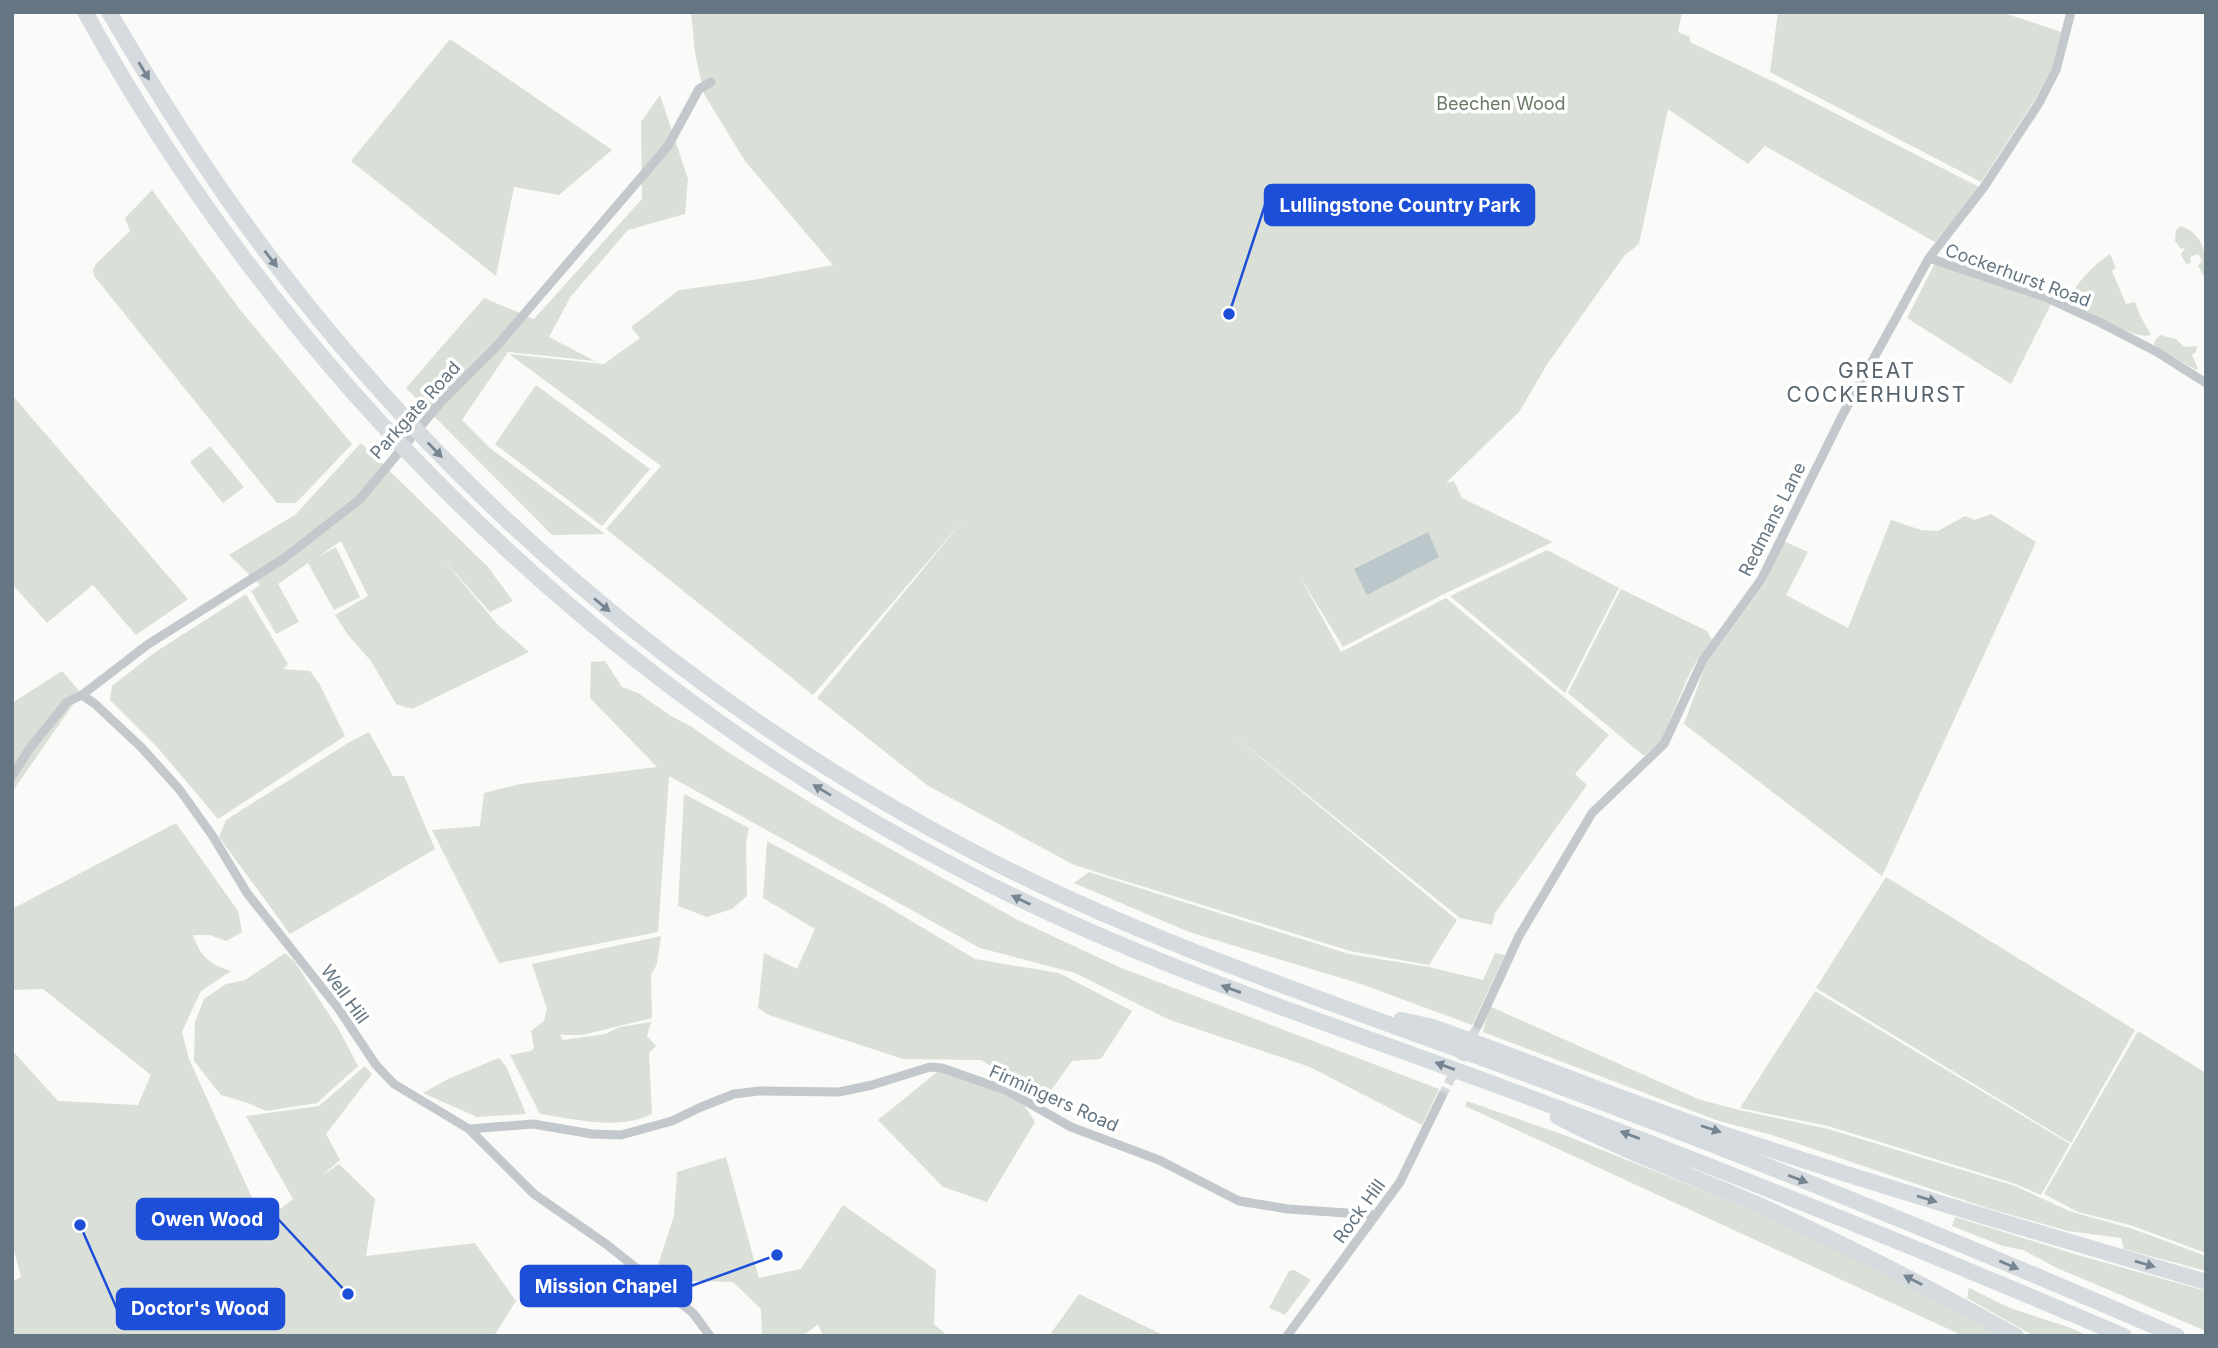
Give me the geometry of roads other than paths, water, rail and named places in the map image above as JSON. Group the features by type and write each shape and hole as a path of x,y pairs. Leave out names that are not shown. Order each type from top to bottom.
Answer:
{"highway":[{"path":"85,12 148,120 255,274 327,363 411,456 486,531 573,609 723,724 820,789 913,844 1019,900 1119,945 1184,972 1509,1089 1822,1210 2124,1336"},
{"path":"109,12 198,156 260,245 335,338 407,420 523,536 615,615 759,723 861,788 965,848 1123,923 1234,968 1732,1152 2177,1336"},
{"path":"1368,1016 1400,1019 1433,1027 1699,1125 1942,1203 2206,1282"},
{"path":"1509,1089 1603,1140 1725,1191 1847,1247 2017,1336"}],"street":[{"name":"Redmans Lane","path":"1478,1025 1519,936 1592,813 1664,744 1703,660 1761,580 1842,416 1929,258 1984,187 2039,103 2056,70 2071,12"},
{"name":"Parkgate Road","path":"82,695 147,645 283,559 359,500 440,402 495,348 668,146 699,89 711,82"},
{"name":"Cockerhurst Road","path":"1929,258 2045,297 2157,352 2206,383"},
{"path":"12,776 30,748 67,702 82,695"},
{"name":"Well Hill","path":"82,695 141,747 179,789 212,835 247,893 338,1008 376,1065 394,1084 469,1129 534,1194 606,1244 693,1313 710,1336"},
{"name":"Firmingers Road","path":"469,1129 533,1124 592,1134 621,1135 672,1121 734,1094 759,1091 839,1093 912,1072 942,1068 1008,1091 1071,1126 1159,1160 1240,1201 1288,1209 1376,1215"},
{"name":"Rock Hill","path":"1287,1336 1400,1182 1442,1096"}],"tunnel":[{"path":"1442,1096 1478,1025"}],"place":[{"name":"Lullingstone Country Park","path":"1229,314"},
{"name":"Doctor's Wood","path":"80,1225"},
{"name":"Mission Chapel","path":"777,1255"},
{"name":"Owen Wood","path":"348,1294"}],"district":[{"name":"GREAT COCKERHURST","path":"1877,382"}],"park label":[{"name":"Beechen Wood","path":"1501,103"}]}
